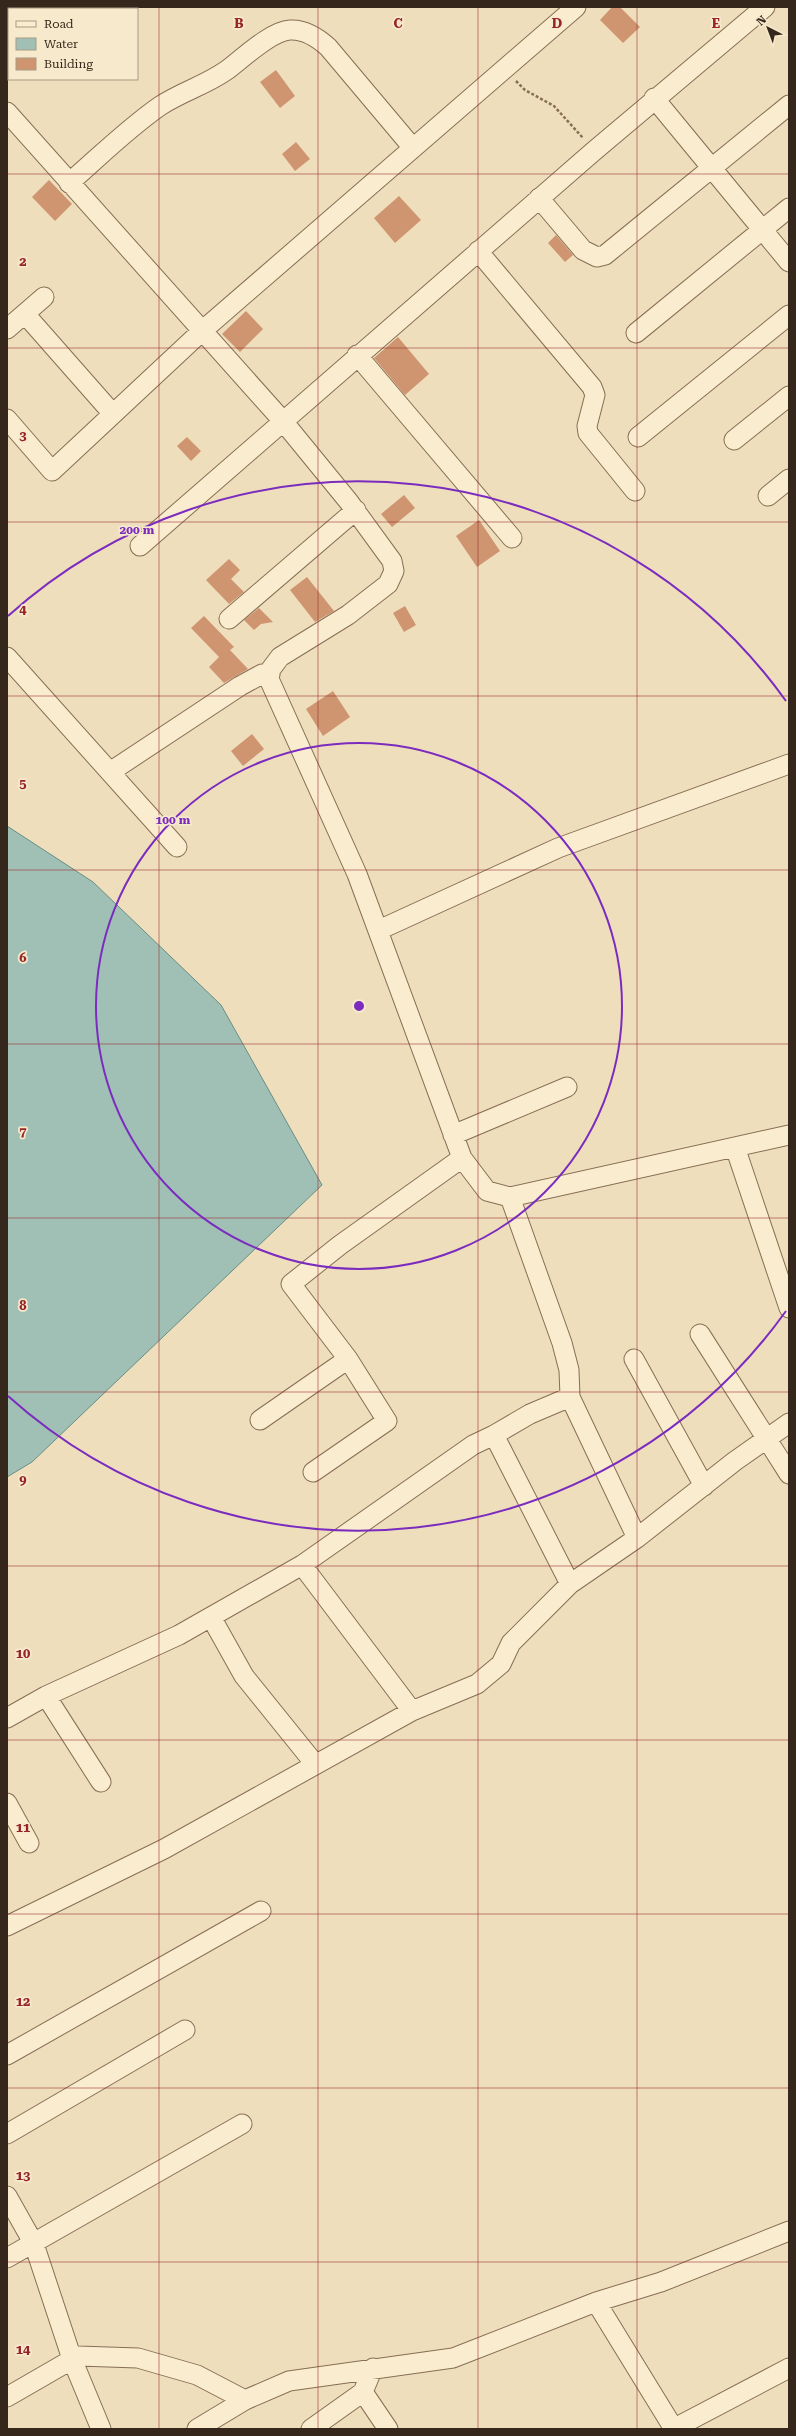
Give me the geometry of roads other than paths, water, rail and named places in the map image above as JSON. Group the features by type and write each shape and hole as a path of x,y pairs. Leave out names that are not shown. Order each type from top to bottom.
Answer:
{"street":[{"path":"7,419 52,471 202,331 576,7"},
{"path":"140,546 282,420 654,98 765,7"},
{"path":"69,183 159,107 179,94 214,78 274,36 290,30 303,31 317,38 328,46 413,148"},
{"path":"654,98 789,262"},
{"path":"539,198 583,250 597,257 613,249 789,105"},
{"path":"7,112 282,420 356,510 389,555 394,571 392,577 378,592 348,615 280,657 273,663 269,674 270,682 358,874 462,1158 487,1192 510,1197 789,1135"},
{"path":"636,333 789,208"},
{"path":"478,251 592,387 595,395 587,426 588,433 635,491"},
{"path":"7,329 44,297"},
{"path":"24,314 113,414"},
{"path":"638,437 789,315"},
{"path":"357,355 512,538"},
{"path":"734,440 789,396"},
{"path":"768,496 789,479"},
{"path":"229,619 356,510"},
{"path":"7,657 177,847"},
{"path":"110,772 240,686 262,674 269,674"},
{"path":"379,930 558,848 789,764"},
{"path":"454,1135 567,1087"},
{"path":"736,1147 789,1308"},
{"path":"313,1472 387,1421 348,1359 291,1284 340,1245 462,1158"},
{"path":"510,1197 562,1343 569,1370 570,1398 637,1538"},
{"path":"700,1334 789,1474"},
{"path":"260,1420 348,1359"},
{"path":"634,1359 704,1486"},
{"path":"7,1718 46,1696 179,1635 302,1565 474,1445 530,1414 570,1398"},
{"path":"7,1926 164,1849 412,1711 477,1684 501,1664 511,1642 570,1584 637,1538 789,1423"},
{"path":"494,1435 570,1584"},
{"path":"302,1565 412,1711"},
{"path":"210,1617 244,1676 315,1764"},
{"path":"46,1696 101,1782"},
{"path":"7,1803 29,1843"},
{"path":"7,2055 261,1911"},
{"path":"7,2134 184,2030"},
{"path":"7,2258 34,2244 242,2124"},
{"path":"7,2196 34,2244 72,2359 101,2429"},
{"path":"197,2429 245,2400 289,2381 373,2368 453,2358 596,2302 661,2282 789,2231"},
{"path":"596,2302 674,2429 789,2368"},
{"path":"7,2397 78,2356 138,2358 197,2375 245,2400"},
{"path":"318,2427 363,2392 373,2368"},
{"path":"363,2392 388,2429"}],"water":[{"path":"7,826 93,882 221,1005 322,1185 32,1462 7,1477"}]}
